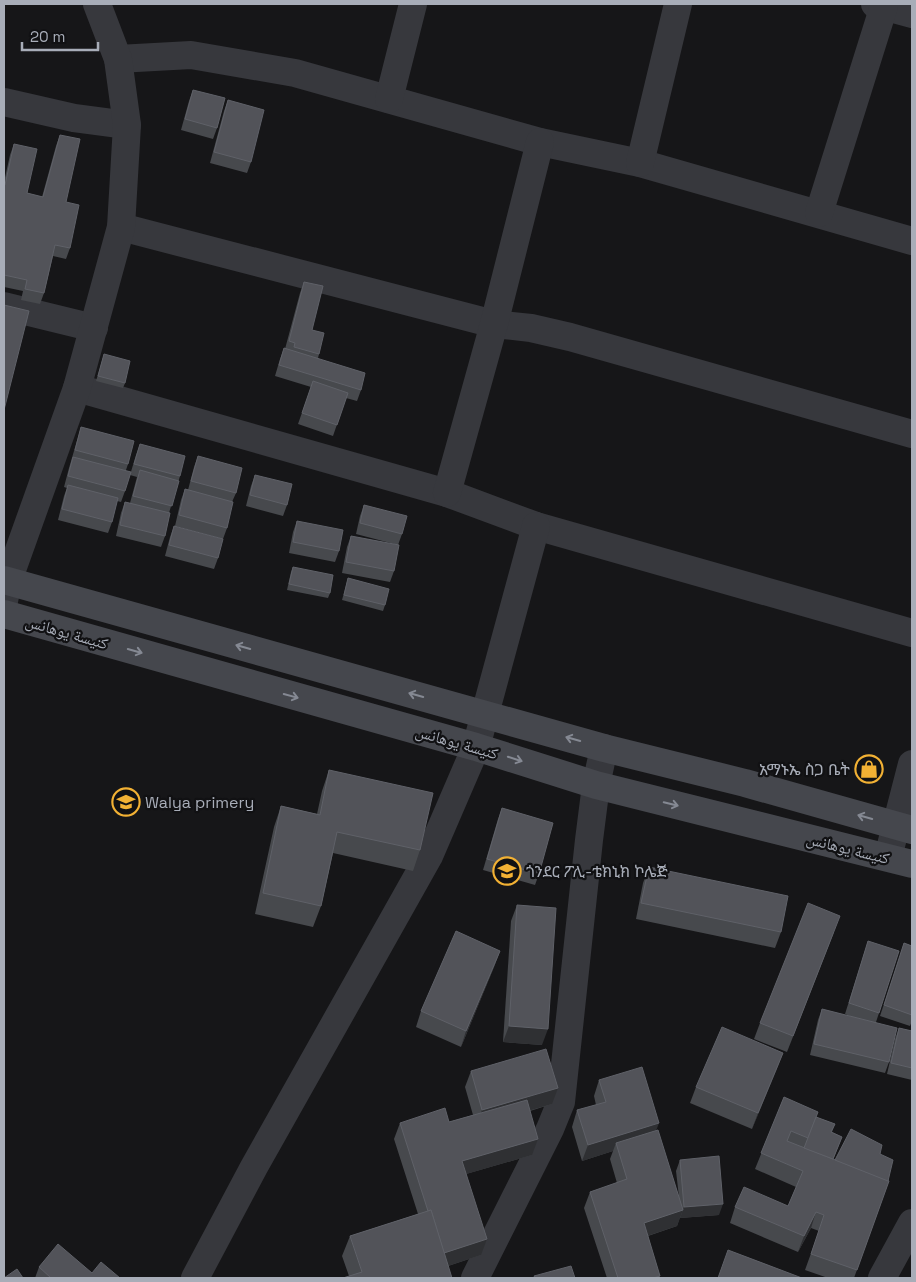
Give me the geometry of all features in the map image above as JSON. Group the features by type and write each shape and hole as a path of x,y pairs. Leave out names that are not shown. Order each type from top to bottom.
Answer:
{"street":[{"path":"97,4 118,59 127,125 120,227 77,388 5,587 904,828"},
{"path":"390,99 413,4"},
{"path":"640,162 678,4"},
{"path":"819,213 879,5 912,14"},
{"path":"118,59 191,54 294,73 540,142 640,162 912,241"},
{"path":"4,102 74,118 127,125"},
{"path":"448,493 494,324 540,142"},
{"path":"120,227 494,324 530,328 570,337 912,434"},
{"path":"4,306 94,328"},
{"path":"77,388 448,493 536,526 912,634"},
{"path":"195,1278 254,1167 429,856 476,747 536,526"},
{"name":"كنيسة يوهانس","path":"4,614 476,747 596,785 900,860"},
{"path":"474,1278 550,1129 561,1102 596,785 604,748"},
{"path":"900,860 912,764"},
{"path":"736,820 745,784"},
{"path":"882,1278 912,1223"}],"building":[{"path":"193,90 225,98 217,128 185,119"},
{"path":"228,100 264,110 251,162 214,152"},
{"path":"60,135 80,139 66,202 79,205 70,248 55,245 44,293 25,289 27,280 4,275 4,185 14,144 37,149 27,193 43,197"},
{"path":"304,282 323,286 312,330 324,333 319,354 294,347 295,343 289,341"},
{"path":"4,305 29,311 4,410"},
{"path":"284,348 365,373 361,390 279,365"},
{"path":"104,354 130,361 125,383 98,376"},
{"path":"313,381 348,393 337,425 302,413"},
{"path":"81,427 134,441 128,464 75,450"},
{"path":"140,444 185,456 180,476 134,464"},
{"path":"198,456 242,468 236,493 191,481"},
{"path":"73,457 131,472 125,491 68,476"},
{"path":"140,470 179,481 172,506 133,496"},
{"path":"255,475 292,484 287,505 250,495"},
{"path":"68,485 118,498 112,522 62,509"},
{"path":"185,489 233,502 227,528 179,515"},
{"path":"125,502 170,513 165,536 120,525"},
{"path":"364,505 407,516 402,534 360,523"},
{"path":"297,521 343,530 339,551 293,542"},
{"path":"174,526 223,539 218,558 169,545"},
{"path":"351,536 399,545 394,571 346,562"},
{"path":"293,567 333,575 330,593 289,584"},
{"path":"348,578 389,589 385,605 344,595"},
{"path":"329,770 433,793 420,850 337,832 321,906 263,893 281,806 320,815"},
{"path":"502,808 553,823 539,874 487,859"},
{"path":"649,867 788,896 781,932 641,903"},
{"path":"808,903 840,916 793,1036 760,1023"},
{"path":"517,905 556,908 548,1029 509,1026"},
{"path":"456,931 500,951 466,1031 421,1011"},
{"path":"868,941 899,951 879,1013 849,1003"},
{"path":"904,943 912,946 912,1015 884,1005"},
{"path":"822,1009 897,1028 889,1062 814,1044"},
{"path":"722,1027 783,1053 758,1113 696,1087"},
{"path":"899,1028 912,1031 912,1068 891,1063"},
{"path":"546,1049 558,1088 482,1110 471,1071"},
{"path":"642,1067 659,1123 588,1145 577,1110 606,1102 599,1080"},
{"path":"784,1097 818,1112 808,1138 791,1131 787,1141 889,1181 857,1270 811,1254 824,1215 816,1212 804,1236 735,1207 744,1187 788,1206 803,1171 761,1153"},
{"path":"527,1100 538,1139 462,1161 487,1239 444,1253 431,1210 428,1211 400,1123 445,1108 449,1122"},
{"path":"816,1117 835,1124 831,1132 842,1137 833,1159 804,1148"},
{"path":"851,1129 882,1145 880,1154 893,1160 888,1181 835,1160"},
{"path":"658,1130 683,1210 644,1223 660,1276 653,1278 618,1278 590,1192 627,1179 616,1143"},
{"path":"719,1156 723,1204 684,1207 680,1160"},
{"path":"431,1210 452,1278 343,1278 362,1272 350,1236"},
{"path":"58,1244 92,1273 101,1262 120,1278 51,1278 39,1267"},
{"path":"728,1250 802,1278 718,1278"},
{"path":"571,1266 575,1278 535,1278 534,1276"},
{"path":"17,1269 23,1278 4,1278"}],"place":[{"name":"አማኑኤ ስጋ ቤት","path":"869,769"},
{"name":"Walya primery","path":"126,802"},
{"name":"ጎንደር ፖሊ-ቴክኒክ ኮሌጅ","path":"507,871"}]}
